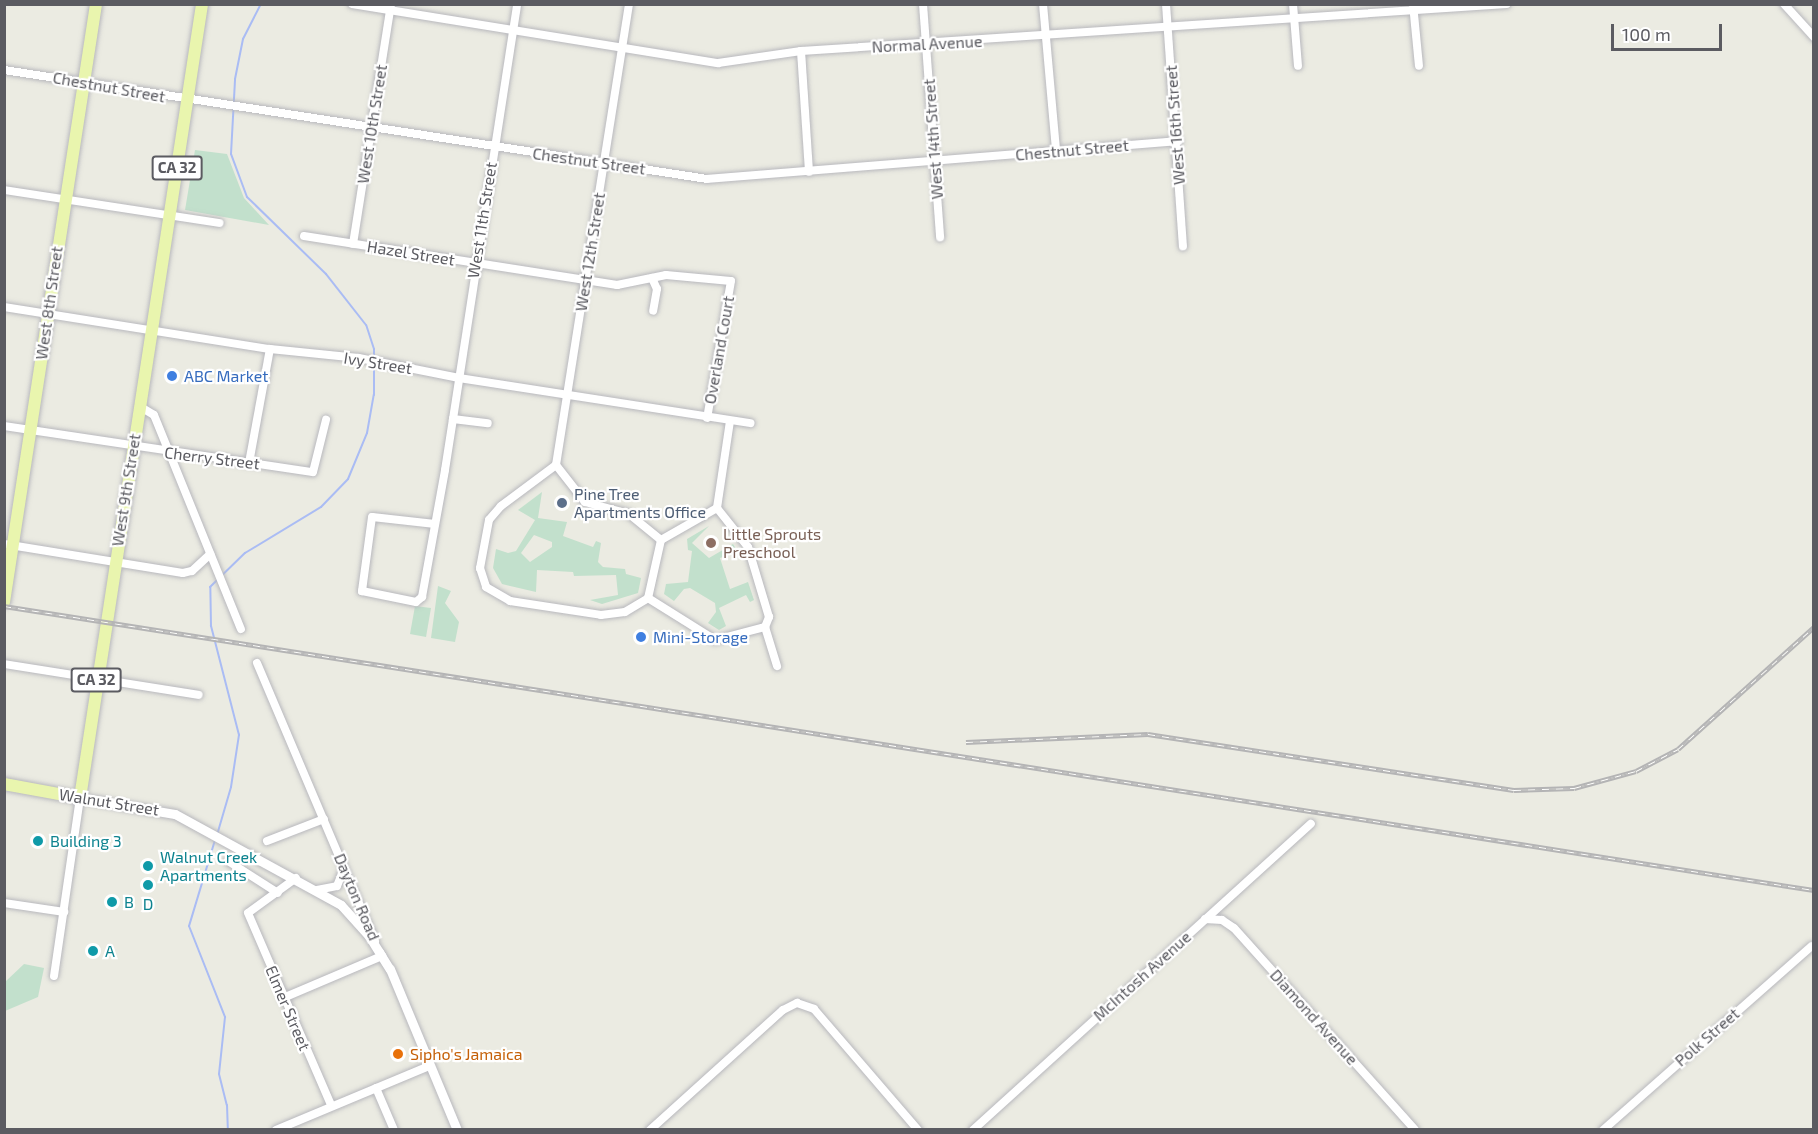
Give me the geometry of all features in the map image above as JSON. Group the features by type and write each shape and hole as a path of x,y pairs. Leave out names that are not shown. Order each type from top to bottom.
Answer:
{"main road":[{"name":"West 8th Street","path":"4,602 9,545 49,314 63,199 96,4"},
{"name":"West 9th Street","path":"80,798 96,679 202,4"},
{"name":"Walnut Street","path":"4,784 80,798"}],"street":[{"name":"Normal Avenue","path":"352,4 390,7 621,50 718,63 801,51 1168,29 1413,7 1506,4"},
{"name":"West 11th Street","path":"435,524 372,517 362,591 416,602 423,597 453,418 493,148 518,4"},
{"name":"West 12th Street","path":"556,465 629,4"},
{"name":"West 14th Street","path":"923,4 940,237"},
{"path":"1043,4 1056,151"},
{"name":"West 16th Street","path":"1166,4 1178,141 1183,246"},
{"path":"1293,4 1298,66"},
{"path":"1784,4 1814,37"},
{"name":"West 10th Street","path":"353,244 390,7"},
{"path":"1413,7 1419,66"},
{"path":"801,51 809,172"},
{"name":"Chestnut Street","path":"4,70 188,100 372,124 493,148 605,162 707,179 1178,141"},
{"path":"4,190 219,223"},
{"name":"Hazel Street","path":"304,236 627,285 652,278 682,274 731,281"},
{"path":"652,278 657,289 653,311"},
{"name":"Overland Court","path":"707,418 731,281"},
{"name":"Ivy Street","path":"4,307 270,349 359,358 459,378 751,423"},
{"path":"249,463 270,349"},
{"path":"139,406 154,415 167,452 241,629"},
{"path":"453,418 488,423"},
{"name":"Cherry Street","path":"4,426 133,448 313,472 326,420"},
{"name":"Overland Court","path":"717,508 730,421"},
{"path":"662,540 629,514 585,502 556,465 501,506 489,520 480,568 486,586 510,601 601,615 625,612 648,598 662,540 717,508 743,540 755,563 767,603 769,617 765,627 777,666"},
{"path":"9,545 114,564 183,573 192,571 210,554"},
{"path":"648,598 715,640 765,627"},
{"name":"Dayton Road","path":"257,663 457,1130"},
{"path":"4,664 199,695"},
{"name":"Walnut Street","path":"80,798 156,809 200,826 317,890 353,917 382,956"},
{"name":"West 9th Street","path":"54,976 80,798"},
{"path":"267,842 324,819"},
{"name":"McIntosh Avenue","path":"973,1130 1311,824"},
{"path":"228,861 278,892 296,878"},
{"path":"317,890 337,886 344,868"},
{"name":"Elmer Street","path":"278,892 249,910 282,998 331,1105"},
{"path":"4,903 64,912"},
{"name":"Diamond Avenue","path":"1205,919 1222,920 1234,928 1415,1130"},
{"name":"Polk Street","path":"1603,1130 1812,946"},
{"path":"282,998 382,956"},
{"path":"650,1130 783,1010 797,1003 814,1008 918,1130"},
{"path":"276,1130 331,1105 429,1066"},
{"path":"376,1088 394,1130"}],"green space":[{"path":"195,150 227,154 244,198 269,225 185,210"},
{"path":"542,492 538,518 567,522 563,536 593,547 596,541 601,543 598,562 603,567 625,569 626,574 641,578 638,593 602,604 590,600 618,595 616,575 574,576 573,572 537,570 536,592 502,584 493,568 496,549 508,553 516,551 535,520 518,510","holes":["534,535 552,542 552,547 530,562 521,553"]},
{"path":"709,526 692,543 709,558 733,544 738,552 720,558 730,589 748,582 754,600 750,602 746,595 719,608 726,626 719,630 708,623 716,612 715,603 690,588 684,589 674,601 664,594 666,584 688,582 692,551 688,550 687,539"},
{"path":"438,586 451,591 445,603 459,622 455,642 431,638"},
{"path":"415,606 431,608 426,637 410,634"},
{"path":"24,964 44,968 38,997 5,1011 5,982"}],"waterway":[{"path":"217,835 231,787 239,735 211,626 210,587 245,553 321,507 348,479 367,433 374,395 374,349 366,325 326,274 247,197 231,154 235,79 243,39 261,4"},
{"path":"215,840 189,926 225,1017 219,1074 227,1105 228,1130"}],"railway":[{"path":"4,606 1814,890"},
{"path":"966,742 1148,734 1514,790 1574,788 1636,771 1678,749 1814,627"}],"place":[{"name":"ABC Market","path":"172,376"},
{"name":"Pine Tree Apartments Office","path":"562,503"},
{"name":"Little Sprouts Preschool","path":"711,543"},
{"name":"Mini-Storage","path":"641,637"},
{"name":"Building 3","path":"38,841"},
{"name":"Walnut Creek Apartments","path":"148,866"},
{"name":"D","path":"148,885"},
{"name":"B","path":"112,902"},
{"name":"A","path":"93,951"},
{"name":"Sipho's Jamaica","path":"398,1054"}]}
